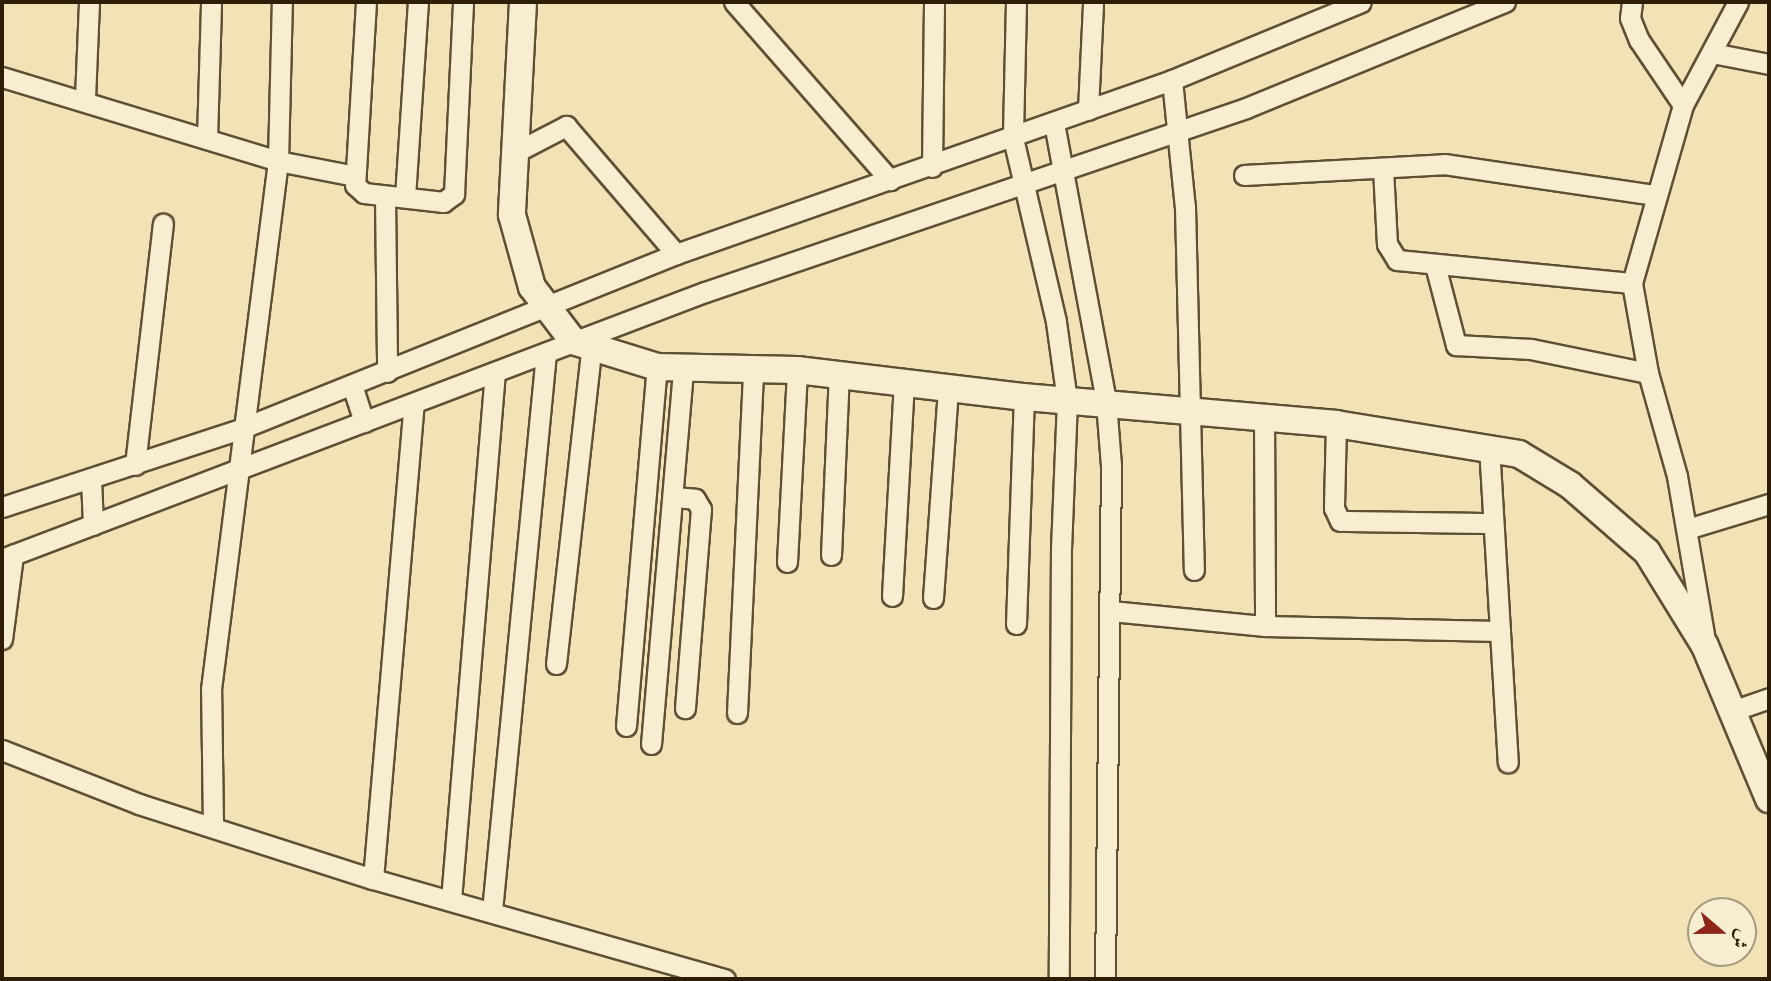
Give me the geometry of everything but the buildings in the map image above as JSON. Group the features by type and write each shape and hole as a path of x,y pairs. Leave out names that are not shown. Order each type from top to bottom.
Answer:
{"street":[{"path":"85,98 89,2"},
{"path":"207,139 211,2"},
{"path":"213,826 211,690 278,161 282,2"},
{"path":"366,2 355,176 360,191 449,202 454,194 463,2"},
{"path":"405,197 418,2"},
{"path":"523,2 514,153 516,240 544,309 582,346 657,367 683,370 797,370 1024,397 1336,424 1489,446 1537,463 1609,515 1647,552 1706,646 1769,799"},
{"path":"734,2 890,180"},
{"path":"932,167 934,2"},
{"path":"1016,2 1013,138 1020,184 1049,288 1067,400 1060,548 1059,979"},
{"path":"1088,110 1093,2"},
{"path":"2,506 243,428 676,254 932,167 1172,80 1361,2"},
{"path":"2,639 8,557 546,353 582,346 1064,166 1179,133 1505,2"},
{"path":"1632,2 1630,18 1639,40 1683,104"},
{"path":"1706,646 1687,529 1648,373 1632,283 1654,195 1683,104 1738,2"},
{"path":"1712,53 1769,64"},
{"path":"2,77 85,98 278,161 355,176"},
{"path":"1172,80 1179,133 1191,410 1194,570"},
{"path":"1054,123 1106,402 1111,611 1105,979"},
{"path":"514,153 566,126 676,254"},
{"path":"1244,175 1444,164 1654,195"},
{"path":"1383,168 1390,254 1408,263 1632,283"},
{"path":"385,196 387,372"},
{"path":"135,465 163,224"},
{"path":"1436,265 1456,345 1531,349 1648,373"},
{"path":"556,664 582,346"},
{"path":"492,911 546,353"},
{"path":"626,726 657,367"},
{"path":"651,744 683,370"},
{"path":"737,713 753,370"},
{"path":"787,562 797,370"},
{"path":"452,900 495,372"},
{"path":"831,555 839,374"},
{"path":"892,596 904,382"},
{"path":"352,385 365,422"},
{"path":"933,598 948,387"},
{"path":"1016,624 1024,397"},
{"path":"373,879 414,405"},
{"path":"1264,416 1265,626"},
{"path":"1336,424 1334,508 1340,521 1492,523"},
{"path":"1489,446 1508,762"},
{"path":"91,478 93,525"},
{"path":"674,497 695,499 701,509 685,708"},
{"path":"1687,529 1769,504"},
{"path":"1111,611 1265,626 1500,631"},
{"path":"1732,711 1769,698"},
{"path":"2,750 139,804 373,879 725,979"}]}
